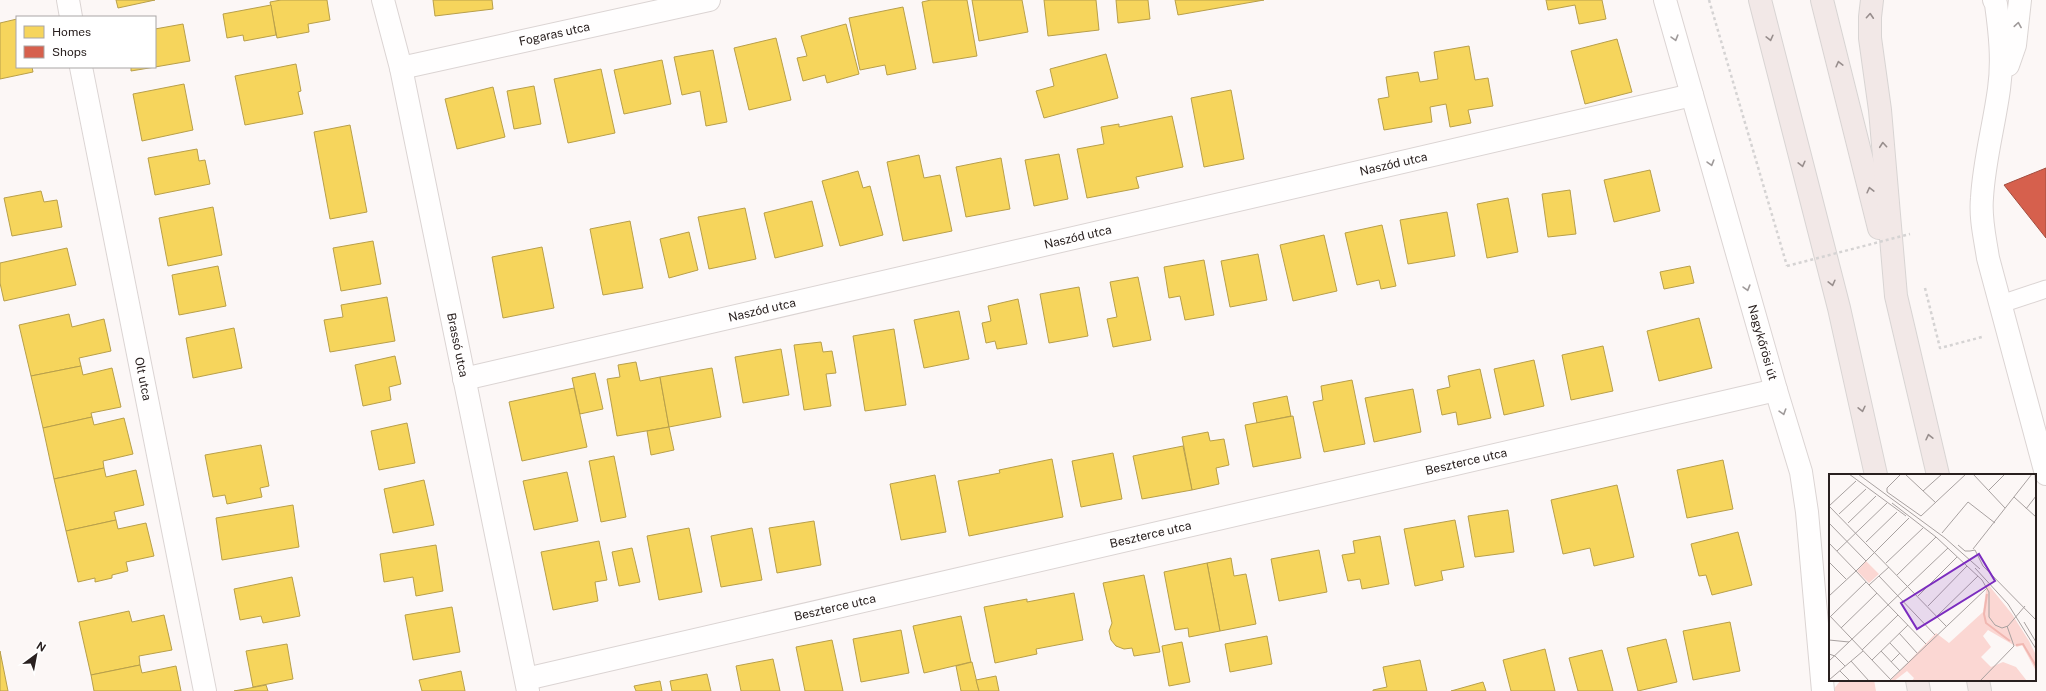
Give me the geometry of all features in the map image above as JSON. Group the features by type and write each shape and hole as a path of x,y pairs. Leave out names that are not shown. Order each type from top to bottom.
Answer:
{"main road":[{"path":"1760,0 1839,308 1876,474"},
{"path":"1822,0 1896,296 1938,474"},
{"path":"1872,0 1870,38 1880,110 1896,296"},
{"path":"1917,681 1919,691"},
{"path":"1978,681 1980,691"}],"street":[{"path":"68,0 71,16"},
{"name":"Brassó utca","path":"384,0 401,68 527,685"},
{"name":"Fogaras utca","path":"401,68 709,0"},
{"name":"Nagykőrösi út","path":"1665,0 1776,390 1801,472 1805,499 1823,691"},
{"path":"1994,0 1996,4 2001,43 1999,89 1984,172 1982,223 1988,258 2046,474"},
{"path":"1999,89 2015,45 2020,0"},
{"name":"Olt utca","path":"81,68 205,691"},
{"name":"Naszód utca","path":"464,379 1692,95"},
{"name":"Beszterce utca","path":"527,685 1776,390"}],"lane":[{"path":"2001,304 2046,289"}],"path":[{"path":"1709,0 1787,266 1910,234 1912,241"},
{"path":"1924,287 1940,348 2008,330"}],"shaded area":[{"path":"1840,681 1874,681 1876,691 1832,691"}],"building: Homes":[{"path":"116,0 155,0 118,8"},
{"path":"281,0 327,0 330,20 308,24 309,32 277,38 270,2"},
{"path":"433,0 492,0 493,9 435,16"},
{"path":"931,0 967,0 977,56 933,63 922,2"},
{"path":"972,0 1022,0 1028,32 979,41"},
{"path":"1044,0 1096,0 1099,30 1048,36"},
{"path":"1116,0 1148,0 1150,19 1118,23"},
{"path":"1175,0 1264,0 1178,15"},
{"path":"1546,0 1602,0 1606,19 1579,24 1575,5 1548,10"},
{"path":"271,5 276,35 244,41 243,35 227,38 223,14"},
{"path":"903,7 916,69 887,75 885,65 860,70 849,18"},
{"path":"16,19 16,68 32,68 33,72 0,79 0,23"},
{"path":"183,24 190,61 156,67 156,29"},
{"path":"846,24 859,74 827,83 825,75 803,81 797,58 807,56 801,36"},
{"path":"776,38 791,100 749,110 734,48"},
{"path":"1617,39 1632,92 1585,104 1571,51"},
{"path":"1469,46 1475,80 1488,78 1493,106 1468,110 1471,123 1450,127 1446,104 1430,107 1432,122 1384,130 1378,99 1389,97 1386,77 1418,72 1420,82 1438,79 1434,52"},
{"path":"713,50 727,122 706,126 700,91 682,95 674,57"},
{"path":"1106,54 1118,98 1044,118 1036,91 1054,86 1050,69"},
{"path":"662,60 671,104 624,114 614,70"},
{"path":"296,64 301,91 298,92 303,114 245,125 235,76"},
{"path":"131,68 149,68 131,71"},
{"path":"601,69 615,133 568,143 554,79"},
{"path":"184,84 193,130 142,141 133,94"},
{"path":"534,86 541,124 514,129 507,91"},
{"path":"493,87 505,137 457,149 445,99"},
{"path":"1231,90 1244,159 1204,167 1191,98"},
{"path":"1172,116 1183,167 1136,177 1139,188 1087,198 1077,149 1104,144 1101,127 1119,124 1119,127"},
{"path":"350,125 367,212 330,219 314,132"},
{"path":"197,149 199,161 205,160 210,184 155,195 148,158"},
{"path":"1059,154 1068,199 1034,206 1025,160"},
{"path":"919,155 924,178 940,175 952,231 903,241 887,162"},
{"path":"1001,158 1010,209 966,217 956,167"},
{"path":"1650,170 1660,211 1614,222 1604,180"},
{"path":"858,171 863,188 870,186 883,235 840,246 822,181"},
{"path":"1570,190 1576,234 1548,237 1542,194"},
{"path":"41,191 44,202 57,200 62,227 12,236 4,198"},
{"path":"1508,198 1518,252 1487,258 1477,204"},
{"path":"812,201 823,246 775,258 764,213"},
{"path":"213,207 222,255 168,266 159,218"},
{"path":"745,208 756,259 709,269 698,217"},
{"path":"1447,212 1455,256 1408,264 1400,220"},
{"path":"630,221 643,288 603,295 590,229"},
{"path":"1382,225 1396,286 1381,289 1379,280 1357,285 1345,233"},
{"path":"689,232 698,270 669,278 660,239"},
{"path":"1324,235 1337,291 1293,301 1280,245"},
{"path":"373,241 381,284 341,291 333,248"},
{"path":"542,247 554,308 503,318 492,257"},
{"path":"67,248 76,285 4,301 0,283 0,263"},
{"path":"1258,254 1267,300 1230,307 1221,261"},
{"path":"1204,260 1214,315 1185,320 1180,296 1169,298 1164,267"},
{"path":"218,266 226,306 179,315 172,275"},
{"path":"1690,266 1694,283 1664,289 1660,272"},
{"path":"1138,277 1151,340 1113,347 1107,319 1117,317 1110,282"},
{"path":"1079,287 1088,336 1049,343 1040,294"},
{"path":"387,297 395,341 330,352 324,320 343,317 341,305"},
{"path":"1018,299 1027,344 997,349 995,341 986,343 982,323 991,321 988,306"},
{"path":"959,311 969,359 924,368 914,320"},
{"path":"69,314 72,327 104,319 111,351 79,358 81,366 31,376 19,325"},
{"path":"1699,318 1712,368 1659,381 1647,331"},
{"path":"234,328 242,368 193,378 186,338"},
{"path":"894,329 906,405 865,411 853,336"},
{"path":"821,342 823,352 832,351 836,373 826,374 831,406 804,410 794,345"},
{"path":"1603,346 1613,391 1571,400 1562,355"},
{"path":"781,349 789,395 743,403 735,357"},
{"path":"395,356 401,384 389,387 391,400 363,406 355,365"},
{"path":"1534,360 1544,406 1504,415 1494,369"},
{"path":"636,362 640,381 660,377 669,427 617,436 607,379 620,377 618,365"},
{"path":"81,366 83,375 112,368 121,407 91,413 92,417 43,428 31,376"},
{"path":"712,368 721,417 669,427 660,377"},
{"path":"1480,369 1491,418 1458,425 1456,412 1442,415 1437,390 1450,387 1448,376"},
{"path":"595,373 603,409 580,414 572,378"},
{"path":"1352,380 1365,444 1324,452 1313,402 1323,400 1321,386"},
{"path":"574,388 587,447 522,461 509,402"},
{"path":"1413,389 1421,432 1374,442 1365,398"},
{"path":"1287,396 1291,416 1257,423 1253,403"},
{"path":"1293,416 1301,458 1253,467 1245,425"},
{"path":"92,417 94,425 124,418 133,454 103,461 104,468 54,479 43,428"},
{"path":"407,423 415,463 379,470 371,431"},
{"path":"669,427 674,450 651,455 647,431"},
{"path":"1208,432 1210,441 1224,439 1229,465 1216,468 1219,484 1192,490 1182,437"},
{"path":"261,445 269,486 260,488 262,497 227,504 225,495 213,497 205,455"},
{"path":"1183,446 1192,490 1142,499 1133,456"},
{"path":"1113,453 1122,499 1081,507 1072,461"},
{"path":"614,456 626,517 601,522 589,461"},
{"path":"1052,459 1063,517 969,536 958,481 1000,473 999,470"},
{"path":"1723,460 1733,509 1687,518 1677,470"},
{"path":"104,468 106,477 136,470 144,505 114,512 116,520 66,531 54,479"},
{"path":"567,472 578,521 534,530 523,481"},
{"path":"935,475 946,532 901,540 890,484"},
{"path":"424,480 434,525 393,533 384,489"},
{"path":"1617,485 1634,557 1594,566 1590,548 1563,554 1551,500"},
{"path":"293,505 299,547 222,560 216,518"},
{"path":"1508,510 1514,552 1475,557 1468,516"},
{"path":"116,520 118,529 146,523 154,556 126,562 128,571 112,575 112,578 95,582 95,578 78,582 66,531"},
{"path":"1455,520 1464,567 1441,571 1443,580 1415,586 1404,529"},
{"path":"814,521 821,565 777,573 769,528"},
{"path":"689,528 702,592 659,600 647,536"},
{"path":"752,528 762,580 721,587 711,536"},
{"path":"1738,532 1752,585 1712,595 1706,575 1699,576 1691,544"},
{"path":"1380,536 1389,584 1362,589 1360,579 1348,581 1342,555 1355,553 1353,541"},
{"path":"599,541 607,580 595,582 598,601 553,610 541,552"},
{"path":"436,545 443,591 416,596 413,577 384,582 380,554"},
{"path":"632,548 640,582 619,586 612,552"},
{"path":"1319,550 1327,592 1279,601 1271,559"},
{"path":"1231,558 1234,576 1246,574 1256,624 1220,631 1207,563"},
{"path":"1207,563 1220,631 1189,637 1188,628 1175,630 1164,572"},
{"path":"1144,575 1160,652 1134,656 1132,648 1124,649 1116,646 1111,640 1109,631 1112,623 1103,583"},
{"path":"292,577 300,616 263,623 261,616 240,620 234,589"},
{"path":"1074,593 1083,640 1036,649 1037,654 995,663 984,607 1027,599 1027,602"},
{"path":"452,607 460,652 413,660 405,615"},
{"path":"129,611 132,622 164,615 172,650 139,656 140,665 91,675 79,622"},
{"path":"961,616 971,662 924,673 913,626"},
{"path":"1730,622 1740,671 1693,680 1683,631"},
{"path":"901,630 909,673 861,682 853,639"},
{"path":"1267,636 1272,664 1230,672 1225,644"},
{"path":"1666,639 1677,682 1638,691 1627,648"},
{"path":"832,640 843,691 805,691 796,647"},
{"path":"1182,642 1190,682 1169,686 1162,646"},
{"path":"287,644 293,679 253,687 246,651"},
{"path":"1545,649 1555,691 1511,691 1503,660"},
{"path":"1602,650 1613,691 1578,691 1569,658"},
{"path":"0,651 8,691 0,691"},
{"path":"773,659 780,691 741,691 736,666"},
{"path":"1420,660 1427,691 1373,691 1387,687 1383,667"},
{"path":"972,662 979,691 961,691 956,666"},
{"path":"140,665 142,673 176,666 181,691 94,691 91,675"},
{"path":"461,671 465,691 422,691 419,680"},
{"path":"707,674 711,691 672,691 670,681"},
{"path":"996,676 999,691 979,691 976,680"},
{"path":"660,681 662,691 636,691 634,686"},
{"path":"1483,682 1486,691 1451,691"},
{"path":"266,685 268,691 234,691"}],"building: Shops":[{"path":"2046,168 2046,238 2004,185"}]}
